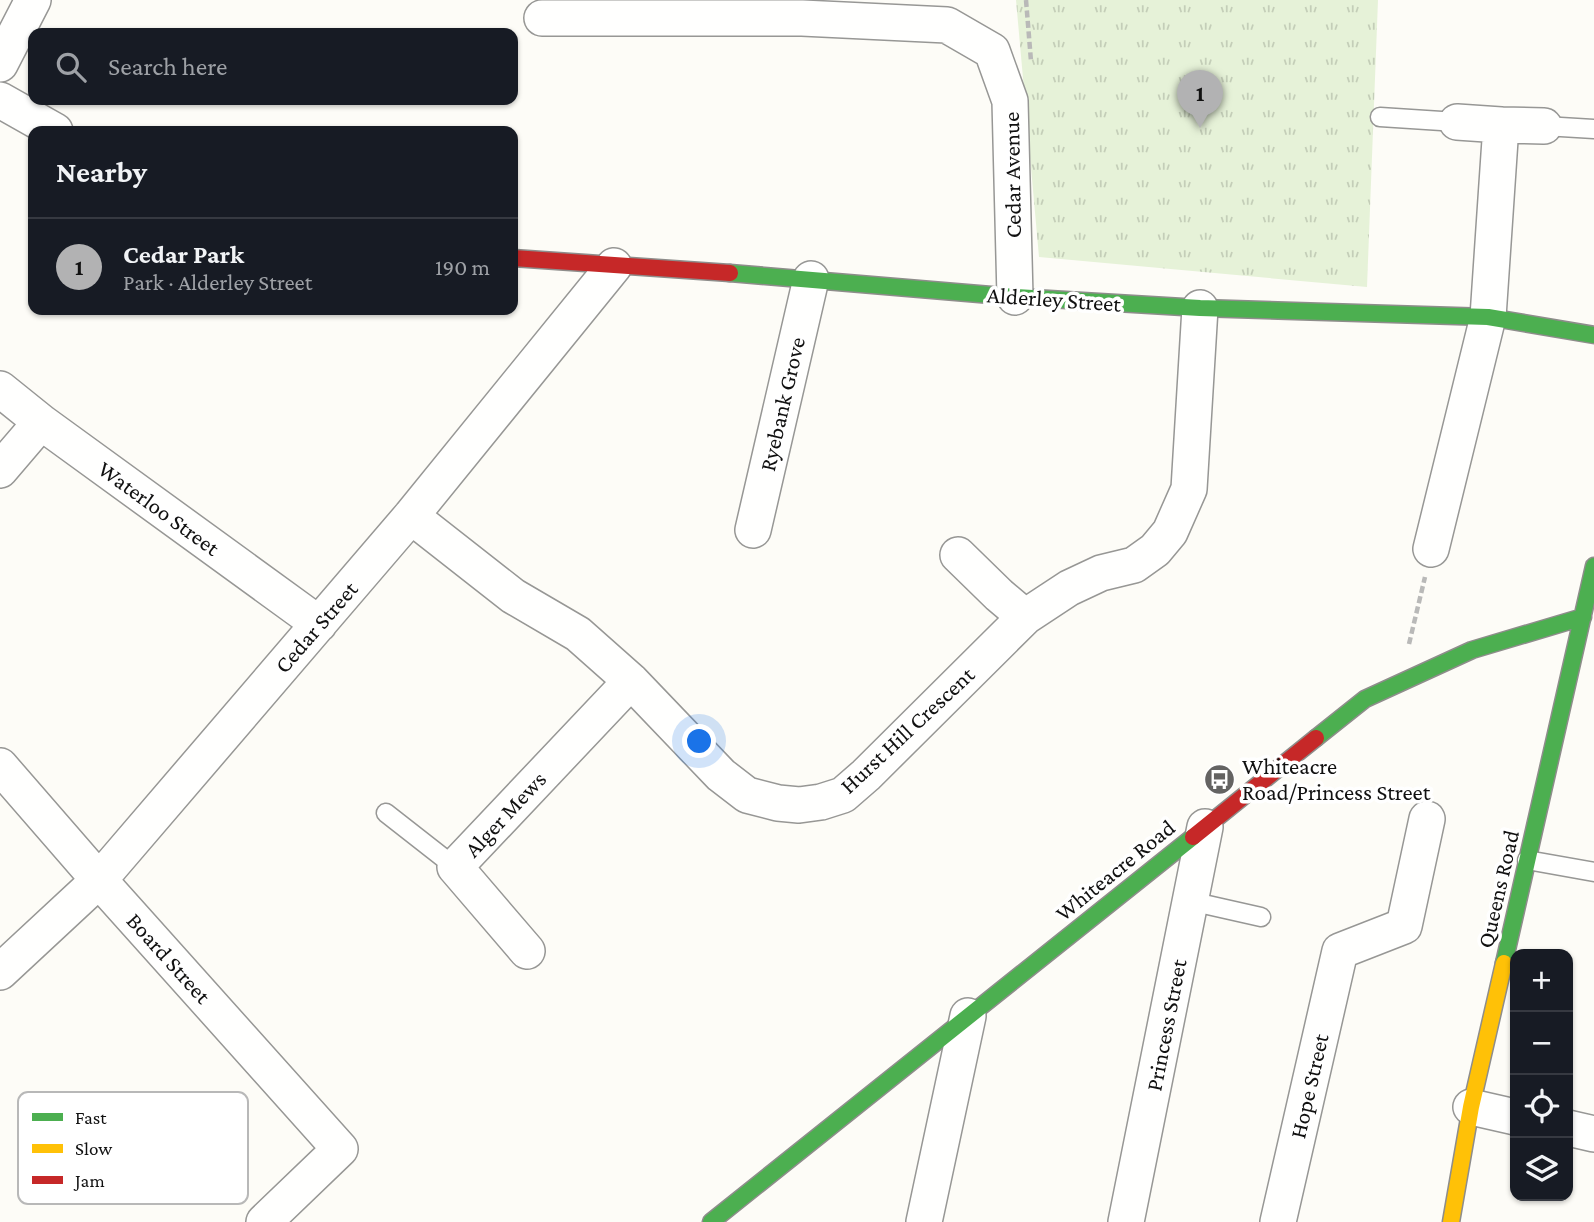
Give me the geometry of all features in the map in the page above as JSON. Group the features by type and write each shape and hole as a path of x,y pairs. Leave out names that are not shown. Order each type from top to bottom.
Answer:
{"main road":[{"name":"Alderley Street","path":"518,258 811,279 1015,297 1200,308 1488,317 1594,335"},
{"name":"Queens Road","path":"1451,1222 1471,1107 1594,566"},
{"name":"Whiteacre Road","path":"711,1222 1365,699 1472,650 1583,617"}],"street":[{"path":"0,64 33,0"},
{"name":"Cedar Avenue","path":"541,18 800,9 947,24 992,51 1010,101 1015,297"},
{"path":"0,100 46,126"},
{"path":"1457,122 1544,126"},
{"path":"1431,549 1488,317 1501,125"},
{"name":"Cedar Street","path":"0,972 99,880 411,516 614,266"},
{"name":"Ryebank Grove","path":"753,530 811,279"},
{"name":"Hurst Hill Crescent","path":"411,516 513,596 578,634 631,681 721,775 747,795 799,805 821,802 843,795 866,775 1025,617 1069,588 1101,573 1134,565 1155,550 1170,532 1189,489 1200,308"},
{"name":"Waterloo Street","path":"0,389 41,422 319,624"},
{"path":"0,470 41,422"},
{"path":"958,555 1025,617"},
{"name":"Alger Mews","path":"527,951 455,867 631,681"},
{"name":"Board Street","path":"0,766 340,1149 264,1222"},
{"name":"Hope Street","path":"1278,1222 1340,951 1404,926 1427,820"},
{"name":"Princess Street","path":"1126,1222 1205,827"},
{"path":"923,1222 968,1016"},
{"path":"1471,1107 1510,1116"},
{"path":"1573,1129 1594,1134"}],"lane":[{"path":"1380,117 1457,122"},
{"path":"1544,126 1594,129"},
{"path":"386,813 455,867"},
{"path":"1527,860 1594,872"},
{"path":"1190,901 1261,917"}],"path":[{"path":"1400,683 1431,549"}],"green space":[{"path":"1016,0 1378,0 1367,287 1039,257"}],"traffic: fast":[{"path":"730,273 1015,297 1200,308 1488,317 1594,335"},
{"path":"1504,963 1594,566"},
{"path":"1316,738 1365,699 1472,650 1583,617"},
{"path":"711,1222 1193,837"}],"traffic: slow":[{"path":"1451,1222 1471,1107 1504,963"}],"traffic: jam":[{"path":"518,258 730,273"},
{"path":"1193,837 1316,738"}],"place":[{"name":"Cedar Park","path":"1200,128"},
{"name":"Whiteacre Road/Princess Street","path":"1219,779"}]}
